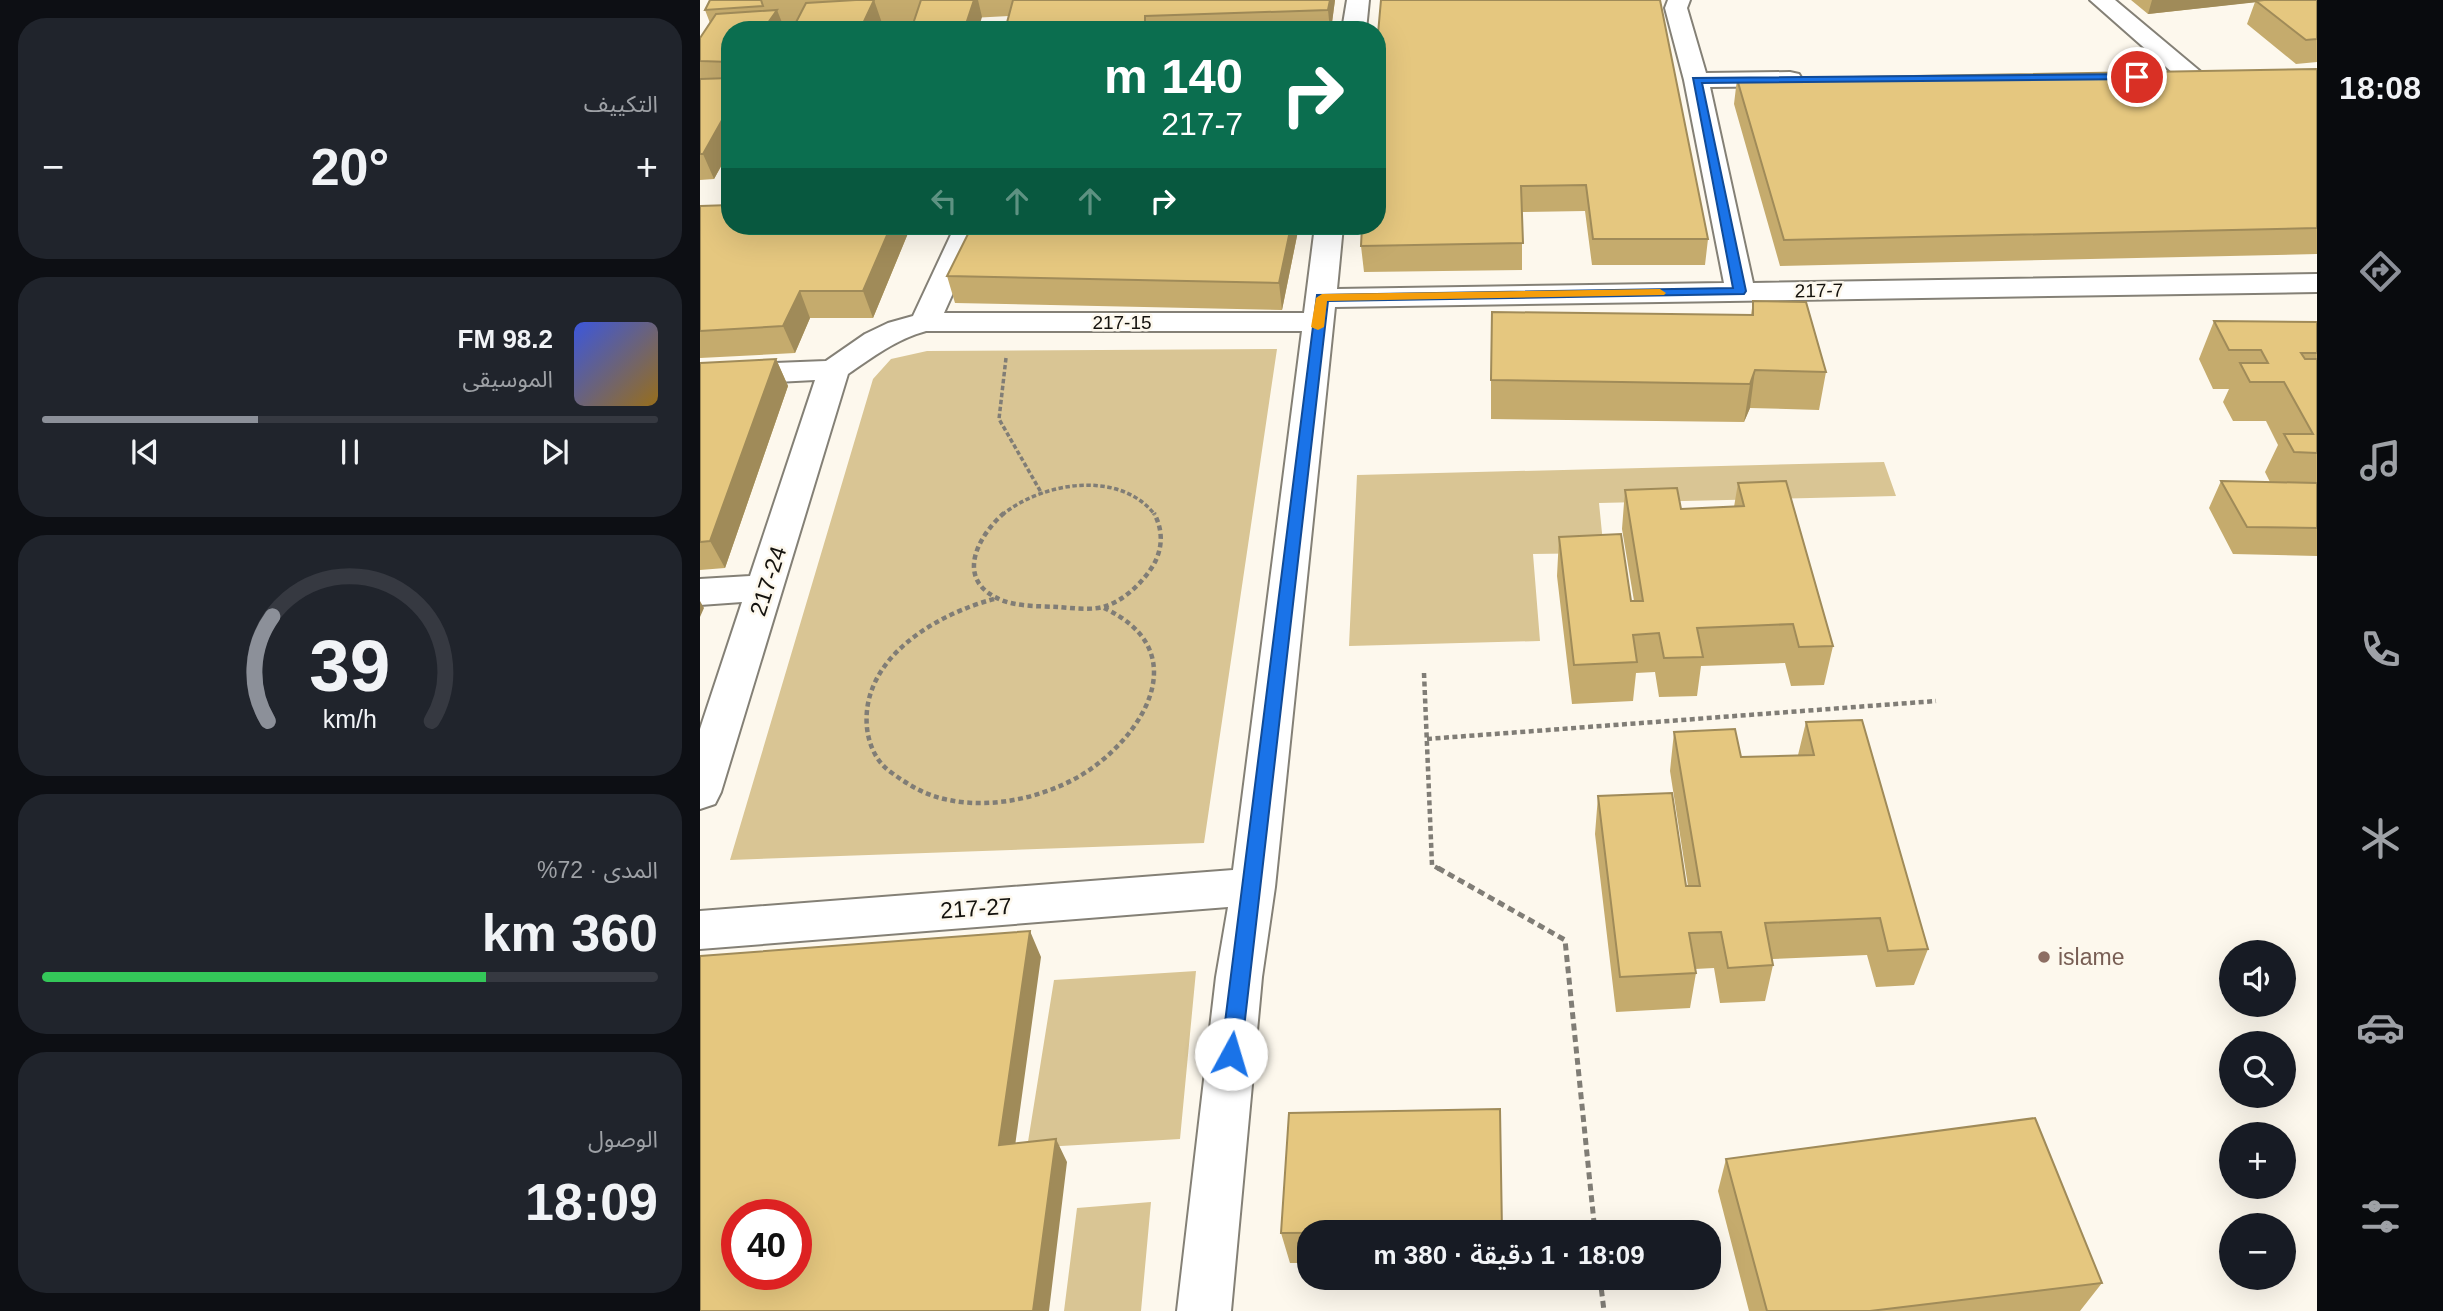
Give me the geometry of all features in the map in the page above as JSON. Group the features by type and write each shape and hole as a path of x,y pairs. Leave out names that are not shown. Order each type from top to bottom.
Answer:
{"street":[{"path":"1355,21 1358,0"},
{"path":"1679,0 1676,8 1696,80 1740,291"},
{"path":"2101,0 2192,77"},
{"path":"2151,77 2220,77"},
{"path":"1696,80 1820,79"},
{"path":"925,322 965,235"},
{"path":"1204,1311 1239,977 1252,887 1328,235"},
{"name":"217-7","path":"1320,310 1740,291 2317,283"},
{"name":"217-15","path":"834,370 876,341 899,329 925,322 1010,322 1320,310"},
{"path":"700,376 834,370"},
{"name":"217-24","path":"700,792 834,370"},
{"path":"700,592 766,588"},
{"name":"217-27","path":"700,930 1252,887"}],"path":[{"path":"1010,322 999,419 1042,494"},
{"path":"994,599 979,583 973,563 978,541 995,519 1019,503 1042,494 1074,486 1102,487 1126,492 1146,503 1159,519 1164,537 1160,556 1146,576 1128,593 1104,608"},
{"path":"994,599 1051,608 1104,608 1130,621 1147,644 1155,672 1150,702 1133,732 1106,760 1068,782 1026,798 981,803 939,799 902,785 878,761 866,731 868,699 884,667 911,639 946,616 994,599"},
{"path":"1424,673 1432,865 1565,940 1594,1220"},
{"path":"1427,739 1936,701"},
{"path":"1601,1290 1604,1311"}],"shaded area":[{"path":"1277,349 1204,843 730,860 873,379 891,359 927,351"},
{"path":"1884,462 1896,496 1599,503 1604,553 1533,554 1540,641 1349,646 1357,475"},
{"path":"1196,971 1180,1139 1027,1148 1054,980"},
{"path":"1151,1202 1141,1311 1064,1311 1077,1208"}],"building":[{"path":"710,0 761,0 763,6 705,10"},
{"path":"874,0 864,21 797,21 806,3"},
{"path":"921,0 974,0 967,21 914,21"},
{"path":"1013,0 1330,0 1328,10 1145,16 1145,21 1007,21"},
{"path":"1381,0 1660,0 1708,239 1593,239 1586,185 1521,186 1523,243 1361,246 1362,235 1386,235 1386,21 1379,21"},
{"path":"2317,0 2317,39 2306,40 2256,1"},
{"path":"777,10 769,21 721,21 721,62 700,61 700,38 716,14"},
{"path":"2317,69 2317,228 1784,240 1737,79"},
{"path":"721,78 721,122 703,154 700,154 700,79"},
{"path":"721,205 721,235 887,235 863,291 800,291 783,326 700,331 700,206"},
{"path":"968,235 1289,235 1279,283 947,276"},
{"path":"1753,301 1806,302 1826,372 1755,370 1750,384 1491,380 1492,312 1753,315"},
{"path":"2214,321 2317,322 2317,353 2301,353 2305,359 2317,359 2317,453 2294,452 2284,434 2313,434 2284,382 2250,382 2240,363 2268,363 2261,350 2229,350"},
{"path":"776,359 710,541 700,542 700,363"},
{"path":"1786,481 1833,646 1799,647 1793,624 1697,628 1703,657 1664,658 1659,633 1633,635 1637,662 1574,665 1559,537 1621,534 1631,601 1643,601 1625,490 1677,488 1681,509 1744,506 1738,483"},
{"path":"2221,481 2317,483 2317,528 2247,527"},
{"path":"1862,720 1928,949 1888,951 1880,918 1765,923 1773,965 1728,968 1721,932 1689,933 1696,973 1620,977 1598,796 1672,793 1686,886 1700,886 1674,732 1735,729 1741,757 1814,755 1806,722"},
{"path":"1030,931 999,1145 1056,1139 1033,1311 700,1311 700,956"},
{"path":"1500,1109 1502,1220 1297,1220 1297,1233 1281,1233 1289,1113"},
{"path":"2035,1118 2102,1283 1870,1311 1767,1311 1726,1159"}],"slow traffic":[{"path":"1318,327 1322,298 1660,293"}],"place":[{"name":"islame","path":"2044,957"}],"route":[{"path":"1231,1054 1322,298 1740,291 1696,80 2137,77"}]}
